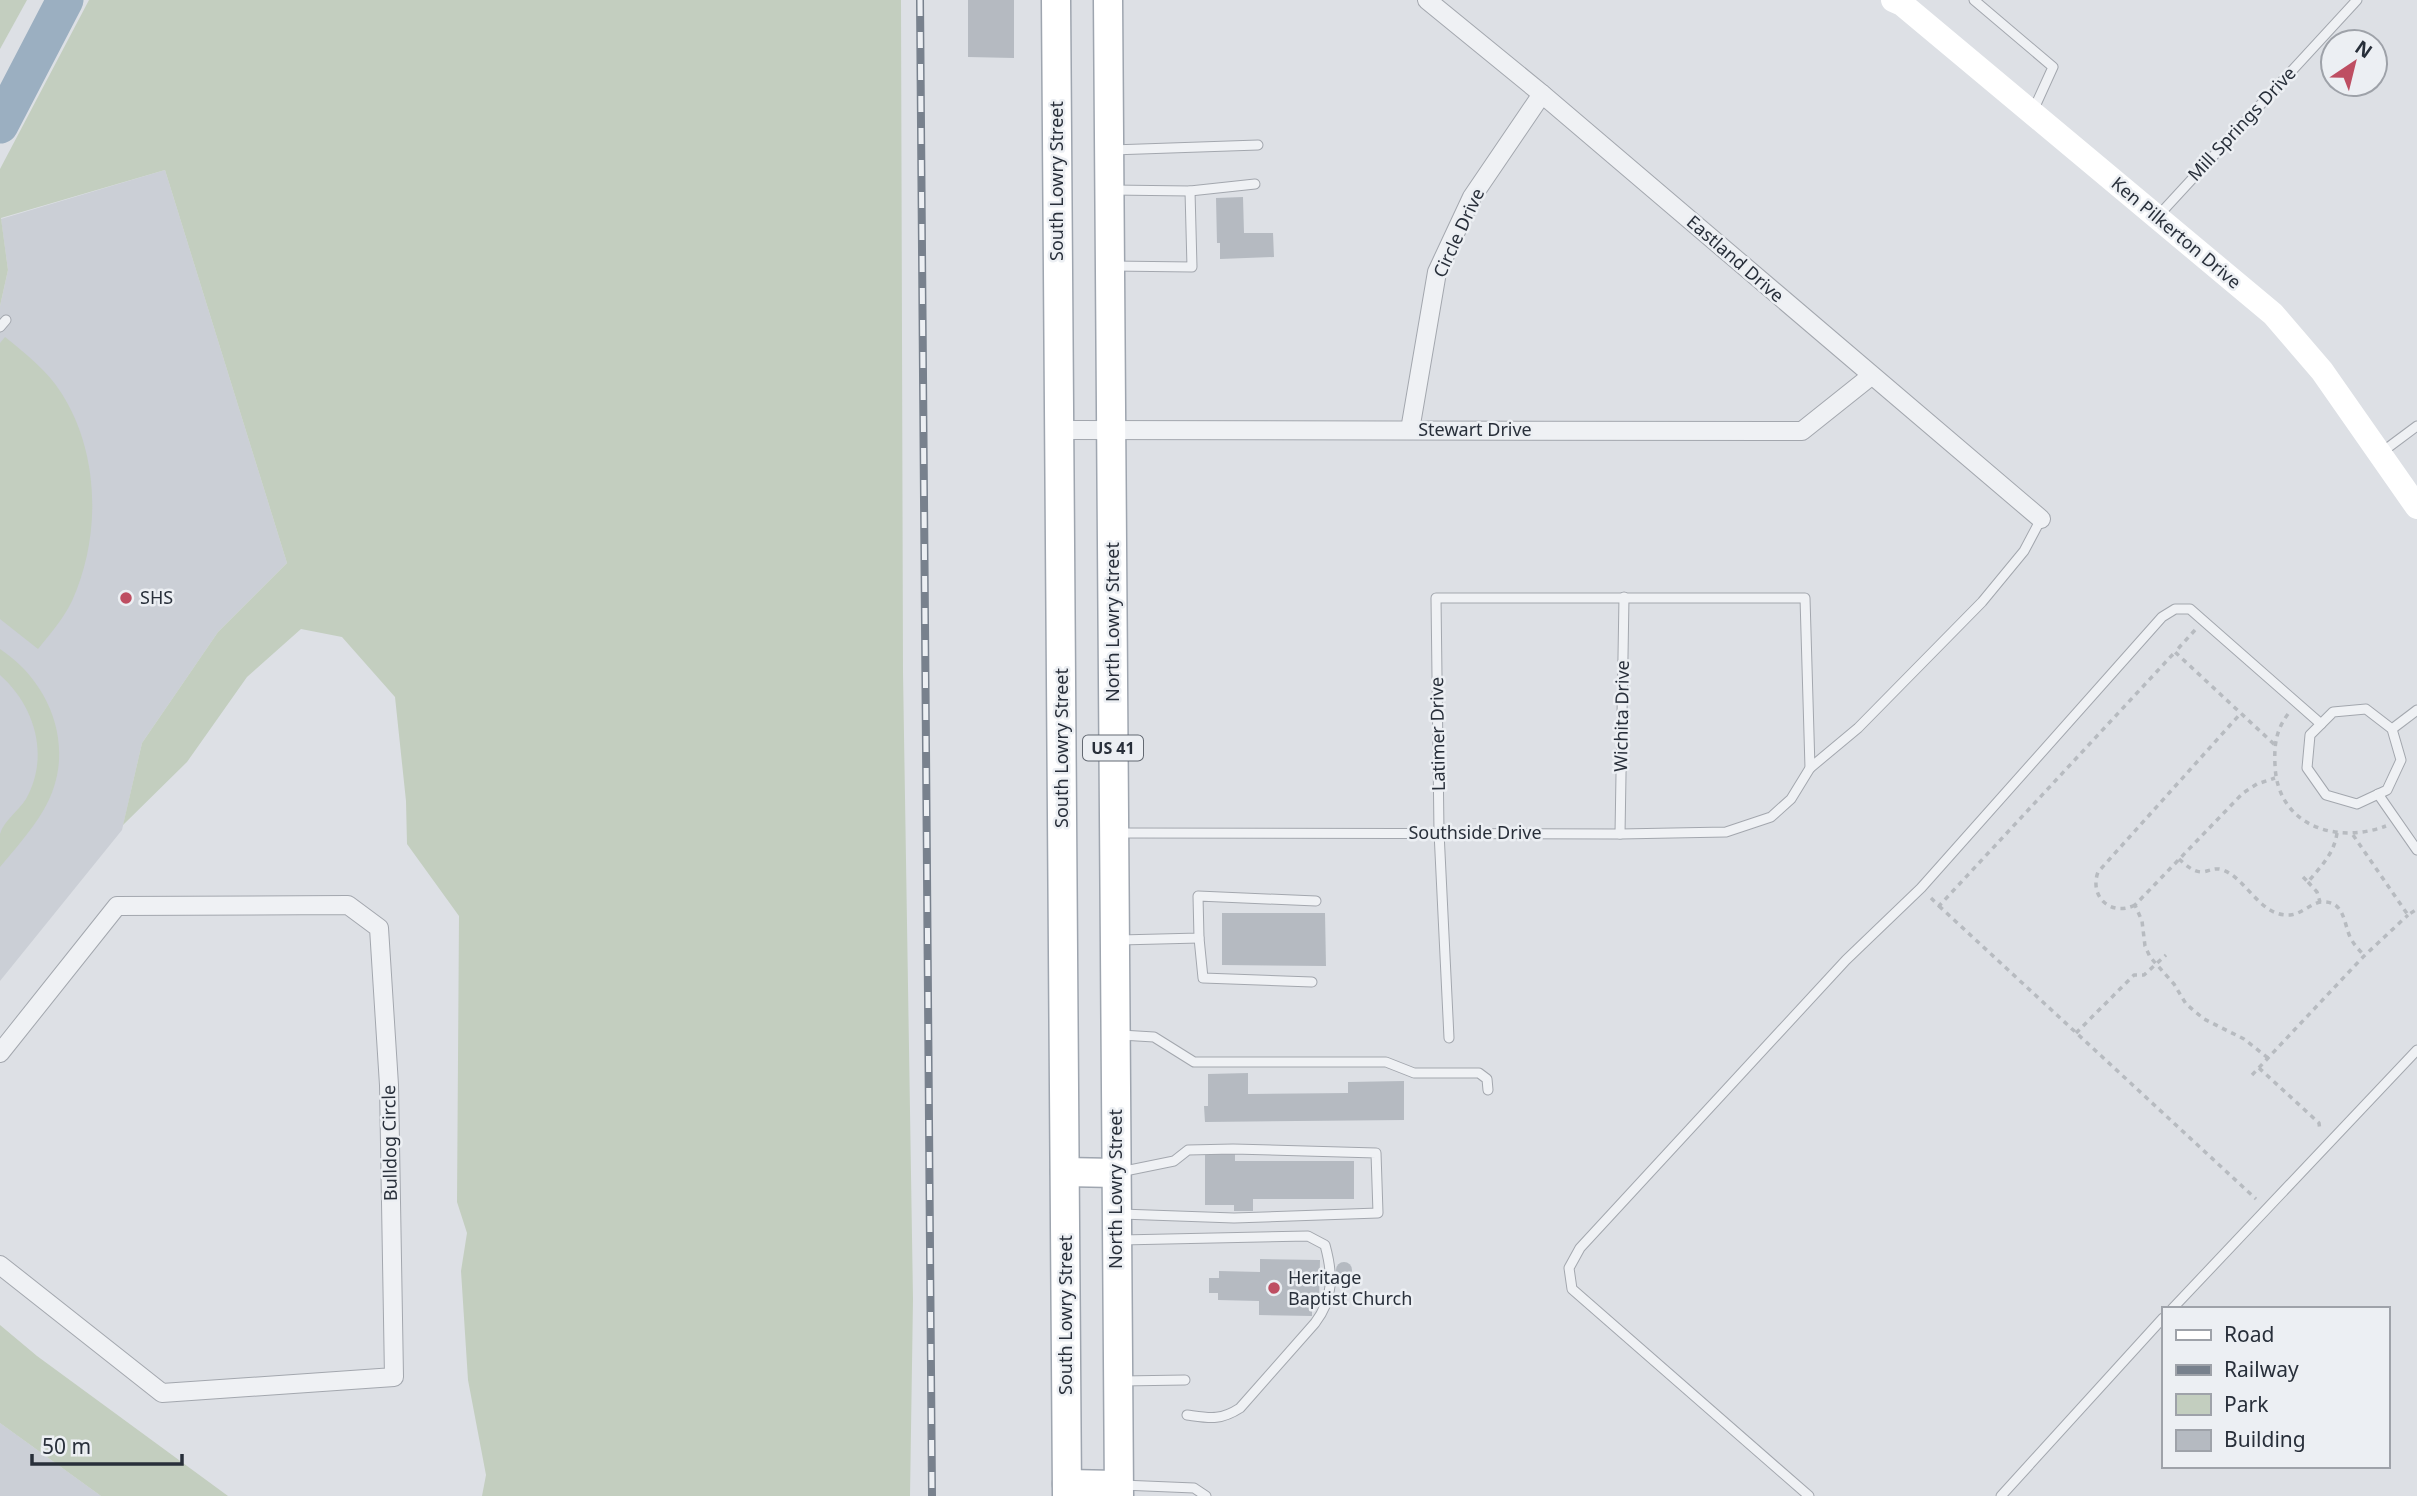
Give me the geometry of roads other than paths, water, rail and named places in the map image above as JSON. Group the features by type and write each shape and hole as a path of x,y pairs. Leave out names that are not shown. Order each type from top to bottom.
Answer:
{"main road":[{"name":"South Lowry Street","path":"1056,0 1067,1490"},
{"name":"North Lowry Street","path":"1108,0 1118,1490"},
{"path":"1065,1172 1116,1173"},
{"path":"1067,1490 1118,1490"}],"street":[{"name":"Eastland Drive","path":"1427,0 1542,94 2041,519"},
{"name":"Ken Pilkerton Drive","path":"1900,1 2273,314 2322,371 2417,507"},
{"name":"Circle Drive","path":"1410,430 1437,272 1472,197 1542,94"},
{"name":"Stewart Drive","path":"1059,430 1802,430 1871,376"},
{"name":"Bulldog Circle","path":"0,1053 117,906 348,905 379,928 389,1085 394,1377 162,1393 0,1265"}],"lane":[{"path":"1974,0 2053,67 2032,113"},
{"name":"Mill Springs Drive","path":"2157,217 2357,0"},
{"path":"1110,150 1258,145"},
{"path":"1110,190 1190,191 1255,184"},
{"path":"1111,266 1192,267 1190,191"},
{"path":"2380,453 2417,426"},
{"name":"Southside Drive","path":"1114,833 1726,832 1771,817 1791,799 1810,768 1858,728 1982,602 2024,551 2041,519"},
{"path":"1624,597 1805,598 1810,768"},
{"name":"Latimer Drive","path":"1449,1038 1439,832 1436,598 1624,597"},
{"name":"Wichita Drive","path":"1620,834 1624,597"},
{"path":"1809,1496 1572,1289 1569,1268 1580,1248 1846,960 1921,888 2162,617 2175,609 2190,609 2321,723"},
{"path":"2366,709 2392,729 2401,760 2387,790 2357,804 2326,795 2307,768 2309,735 2333,712 2366,709"},
{"path":"2392,729 2417,710"},
{"path":"2378,794 2417,850"},
{"path":"1312,982 1203,978 1198,896 1316,901"},
{"path":"1115,940 1199,938"},
{"path":"1115,1035 1154,1038 1194,1062 1386,1062 1414,1073 1479,1073 1487,1079 1488,1090"},
{"path":"2174,1307 2417,1050"},
{"path":"1115,1227 1234,1218 1378,1213 1376,1153 1188,1150 1174,1161 1116,1173"},
{"path":"1115,1227 1308,1236 1325,1245 1330,1264 1329,1296 1325,1310 1315,1323 1240,1408 1218,1419 1187,1415"},
{"path":"2001,1496 2162,1319"},
{"path":"1117,1381 1185,1380"},
{"path":"1118,1490 1194,1488 1206,1496"}],"waterway":[{"path":"0,125 65,0"}],"railway":[{"path":"920,0 932,1496"}],"place":[{"name":"SHS","path":"126,598"},
{"name":"Heritage Baptist Church","path":"1274,1288"}]}
